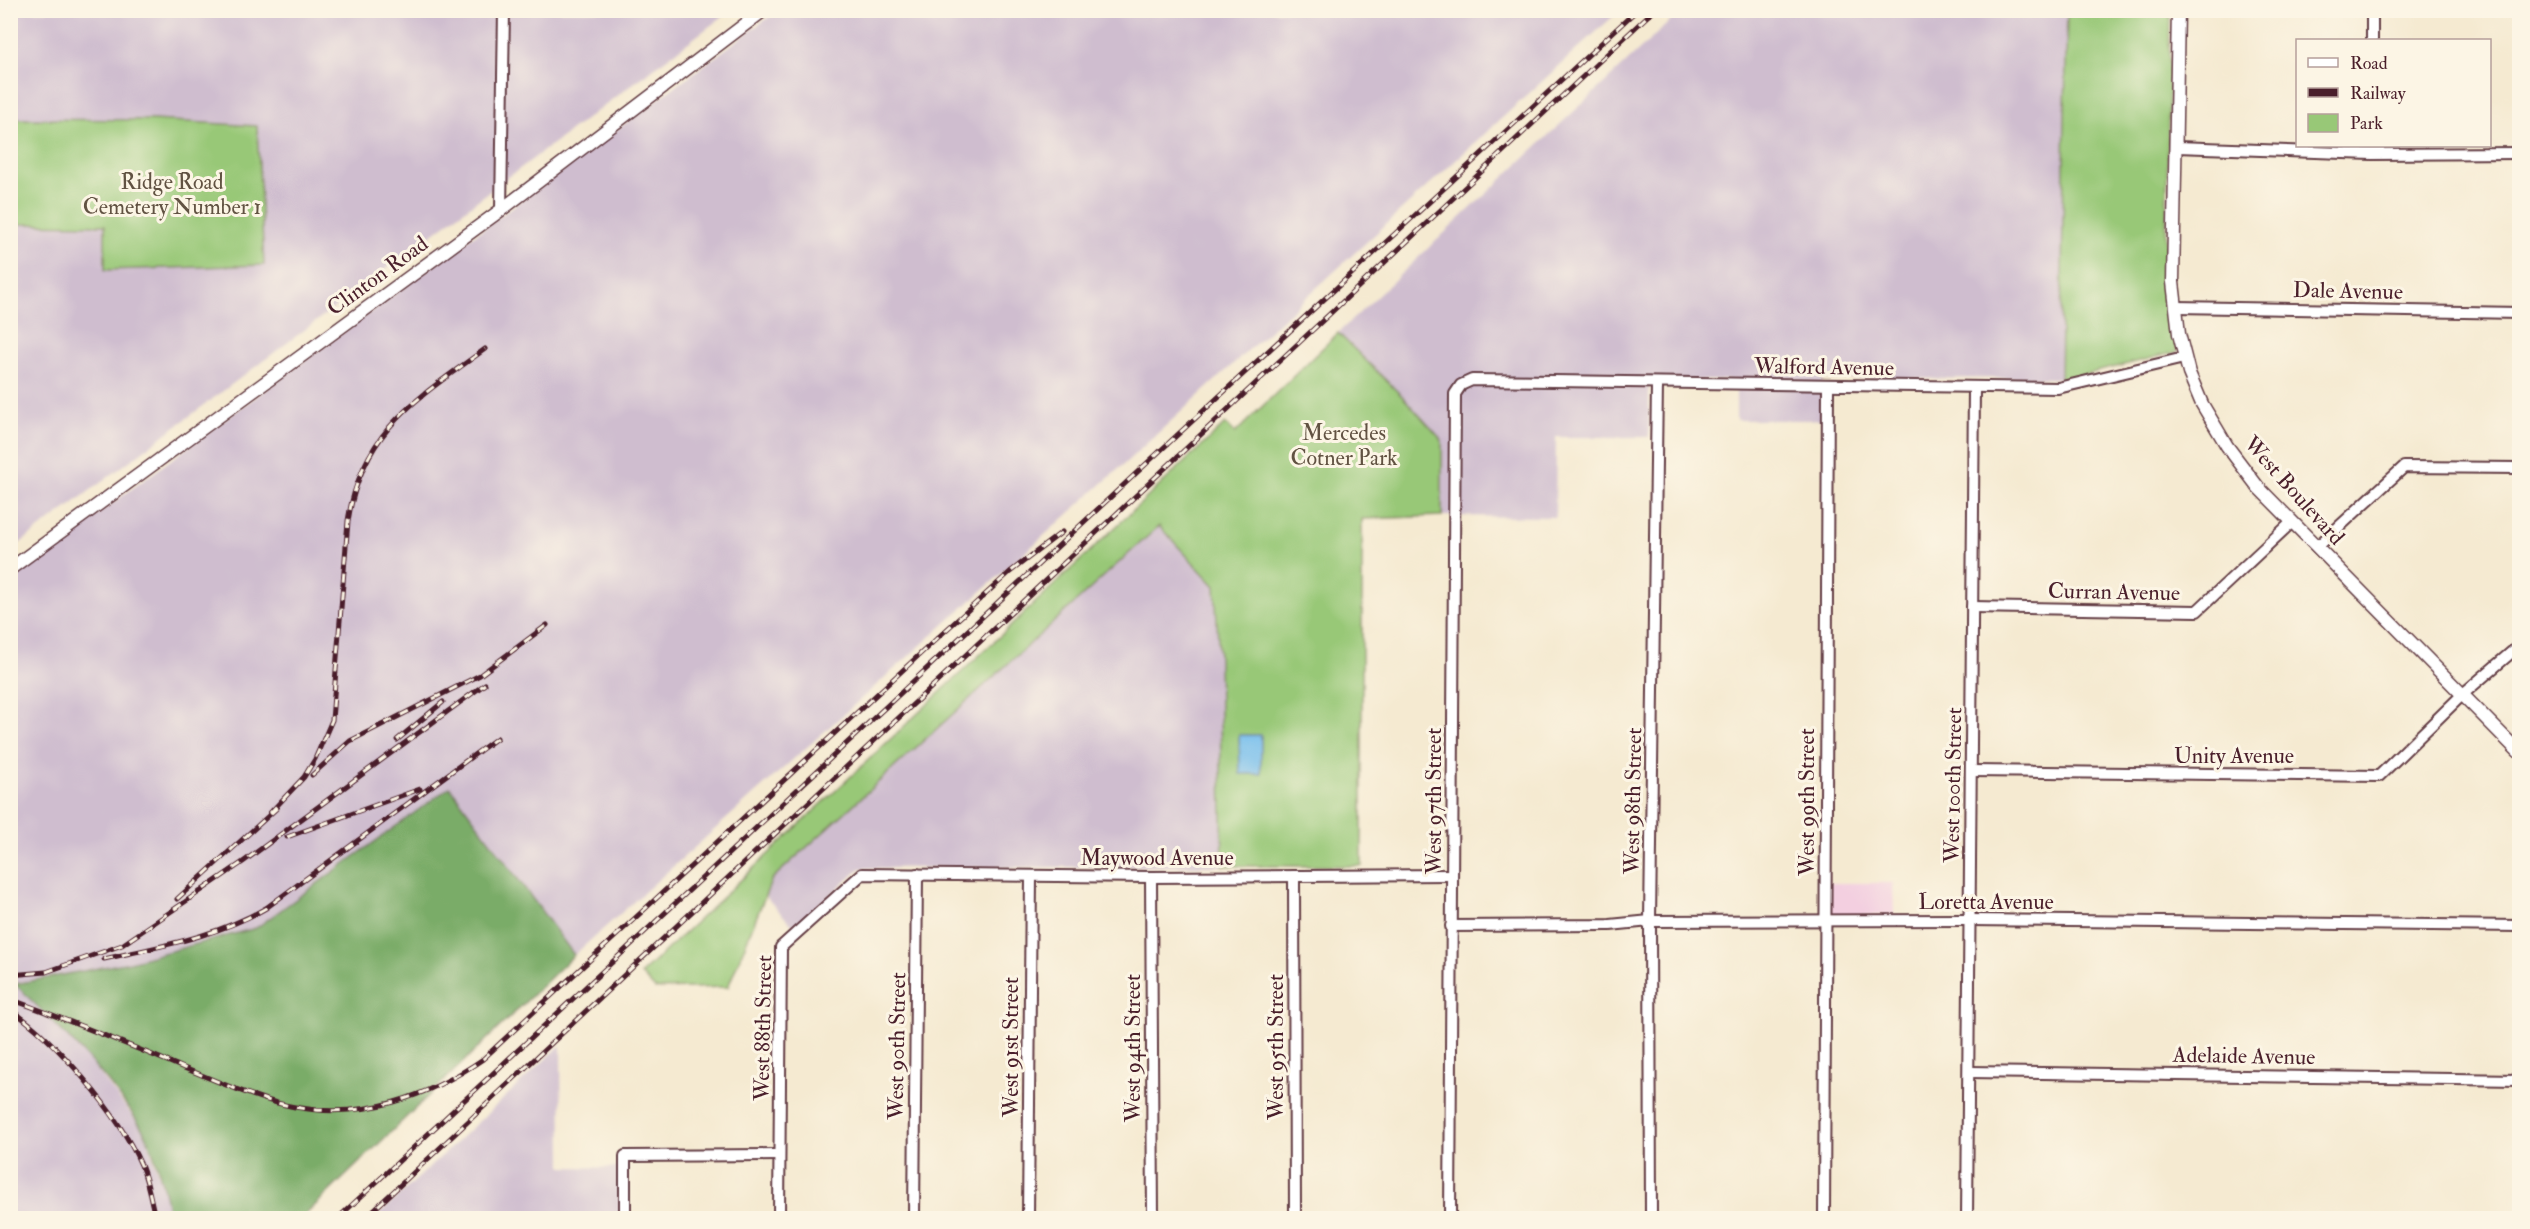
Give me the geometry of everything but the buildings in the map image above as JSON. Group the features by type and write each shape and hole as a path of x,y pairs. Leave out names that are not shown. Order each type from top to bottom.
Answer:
{"street":[{"path":"501,210 504,10"},
{"name":"Clinton Road","path":"10,568 501,210 764,10"},
{"name":"West Boulevard","path":"2178,10 2173,282 2184,358 2202,404 2227,446 2258,487 2520,753"},
{"path":"2372,10 2372,39"},
{"path":"2177,147 2520,153"},
{"name":"Dale Avenue","path":"2175,306 2520,313"},
{"name":"Walford Avenue","path":"1461,385 1472,380 2058,388 2184,358"},
{"name":"West 98th Street","path":"1651,1218 1650,921 1656,384"},
{"name":"West 97th Street","path":"1450,1218 1455,394 1461,385"},
{"name":"West 99th Street","path":"1824,1218 1828,385"},
{"name":"West 100th Street","path":"1966,1218 1974,388"},
{"path":"2317,547 2404,467 2520,468"},
{"name":"Curran Avenue","path":"1972,607 2198,611 2292,522"},
{"name":"Unity Avenue","path":"1971,771 2379,776 2463,694 2520,645"},
{"name":"Maywood Avenue","path":"862,874 1151,877 1452,875"},
{"name":"West 88th Street","path":"779,1218 782,947 862,874"},
{"name":"West 90th Street","path":"914,1218 917,874"},
{"name":"West 91st Street","path":"1029,1218 1031,876"},
{"name":"West 95th Street","path":"1294,876 1295,1218"},
{"name":"West 94th Street","path":"1151,877 1153,1218"},
{"name":"Loretta Avenue","path":"1451,926 1610,925 1650,921 1970,920 2520,926"},
{"name":"Adelaide Avenue","path":"1969,1072 2520,1080"},
{"path":"625,1218 625,1156 779,1155"}],"shaded area":[{"path":"11,11 730,11 11,550 11,224 105,224 106,270 264,265 257,126 153,120 11,119"},
{"path":"777,11 1619,11 1123,465 574,955 450,787 256,928 130,962 15,983 83,1052 144,1131 167,1200 169,1218 11,1218 10,579"},
{"path":"1681,11 2067,11 2060,378 1822,379 1822,420 1736,420 1736,380 1649,381 1649,437 1556,437 1555,517 1442,516 1442,440 1402,396 1338,333"},
{"path":"1159,525 1215,586 1219,658 1223,866 861,868 794,927 765,896 772,879"},
{"path":"1829,883 1893,883 1894,915 1830,916"},
{"path":"561,1045 562,1167 621,1168 620,1218 375,1218"}],"green space":[{"path":"2067,11 2170,11 2166,249 2177,352 2071,378 2060,378"},
{"name":"Ridge Road Cemetery Number 1","path":"11,119 153,120 257,126 264,265 105,270 105,225 11,224"},
{"name":"Mercedes Cotner Park","path":"1338,333 1402,396 1442,440 1442,516 1362,519 1362,866 1223,866 1219,658 1215,586 1159,526 772,879 728,987 655,989 641,974 1225,424 1235,433"},
{"path":"450,787 574,955 302,1218 169,1218 166,1198 151,1149 143,1130 130,1110 66,1035 15,984 130,962 256,928"}],"water":[{"path":"1239,735 1261,735 1261,774 1240,774"}],"railway":[{"path":"338,1218 1160,451 1637,10"},
{"path":"365,1218 1654,10"},
{"path":"270,813 304,777 315,759 332,720 348,521 355,490 366,463 380,440 415,401 485,349"},
{"path":"10,999 239,1090 295,1107 320,1110 370,1108 394,1102 440,1084 483,1059 945,631 1010,572 1062,532"},
{"path":"312,775 350,741 480,675 547,625"},
{"path":"10,975 46,972 122,945 243,862 485,684"},
{"path":"397,740 443,702"},
{"path":"104,959 208,933 266,908 497,738"},
{"path":"287,837 420,789"},
{"path":"177,899 277,808"},
{"path":"10,1009 47,1039 66,1059 118,1123 141,1165 155,1218"}]}
